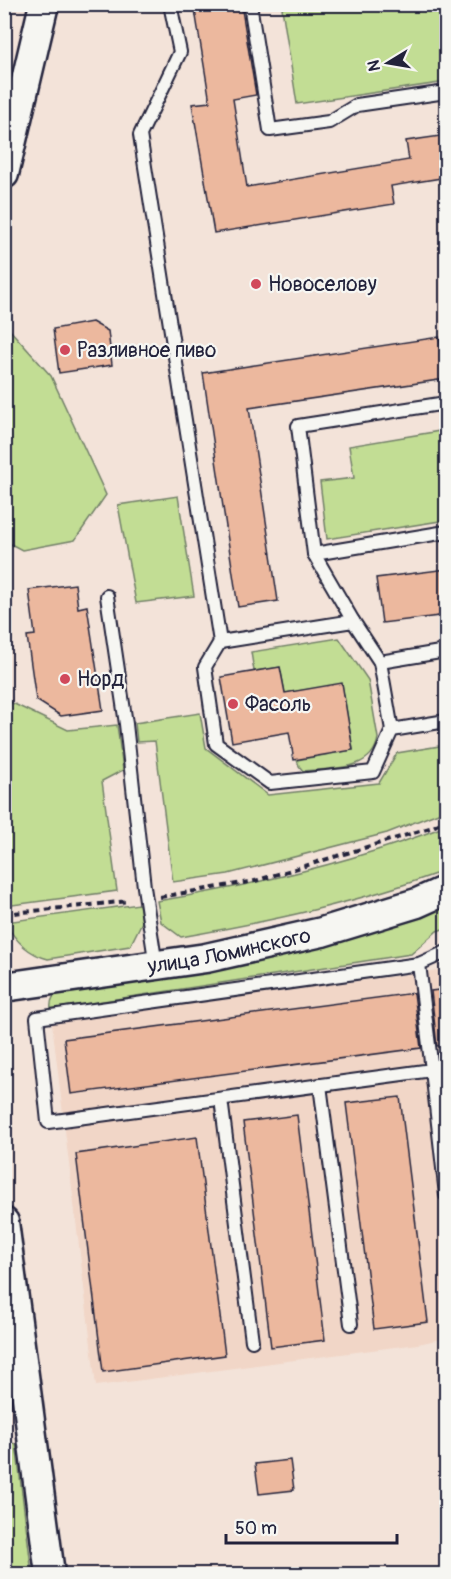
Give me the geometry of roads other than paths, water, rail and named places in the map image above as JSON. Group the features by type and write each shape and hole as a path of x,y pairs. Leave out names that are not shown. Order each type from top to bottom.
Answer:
{"street":[{"path":"4,174 44,4"},
{"name":"улица Ломинского","path":"4,987 206,958 321,932 417,903 447,890"},
{"path":"4,1222 50,1575"}],"lane":[{"path":"170,4 180,52 140,135 220,642 205,667 216,744 270,783 373,772 392,730 380,662 314,554 298,426 447,403"},
{"path":"250,4 270,130 329,122 357,105 447,92"},
{"path":"314,554 447,532"},
{"path":"107,596 126,724 156,966"},
{"path":"220,642 354,621"},
{"path":"380,662 447,651"},
{"path":"392,730 447,721"},
{"path":"432,1070 48,1122 37,1017 418,964 447,952"},
{"path":"418,964 447,1194"},
{"path":"320,1085 351,1324"},
{"path":"221,1099 252,1341"}],"place":[{"name":"Новоселову","path":"256,284"},
{"name":"Разливное пиво","path":"65,350"},
{"name":"Норд","path":"65,679"},
{"name":"Фасоль","path":"233,704"}]}
